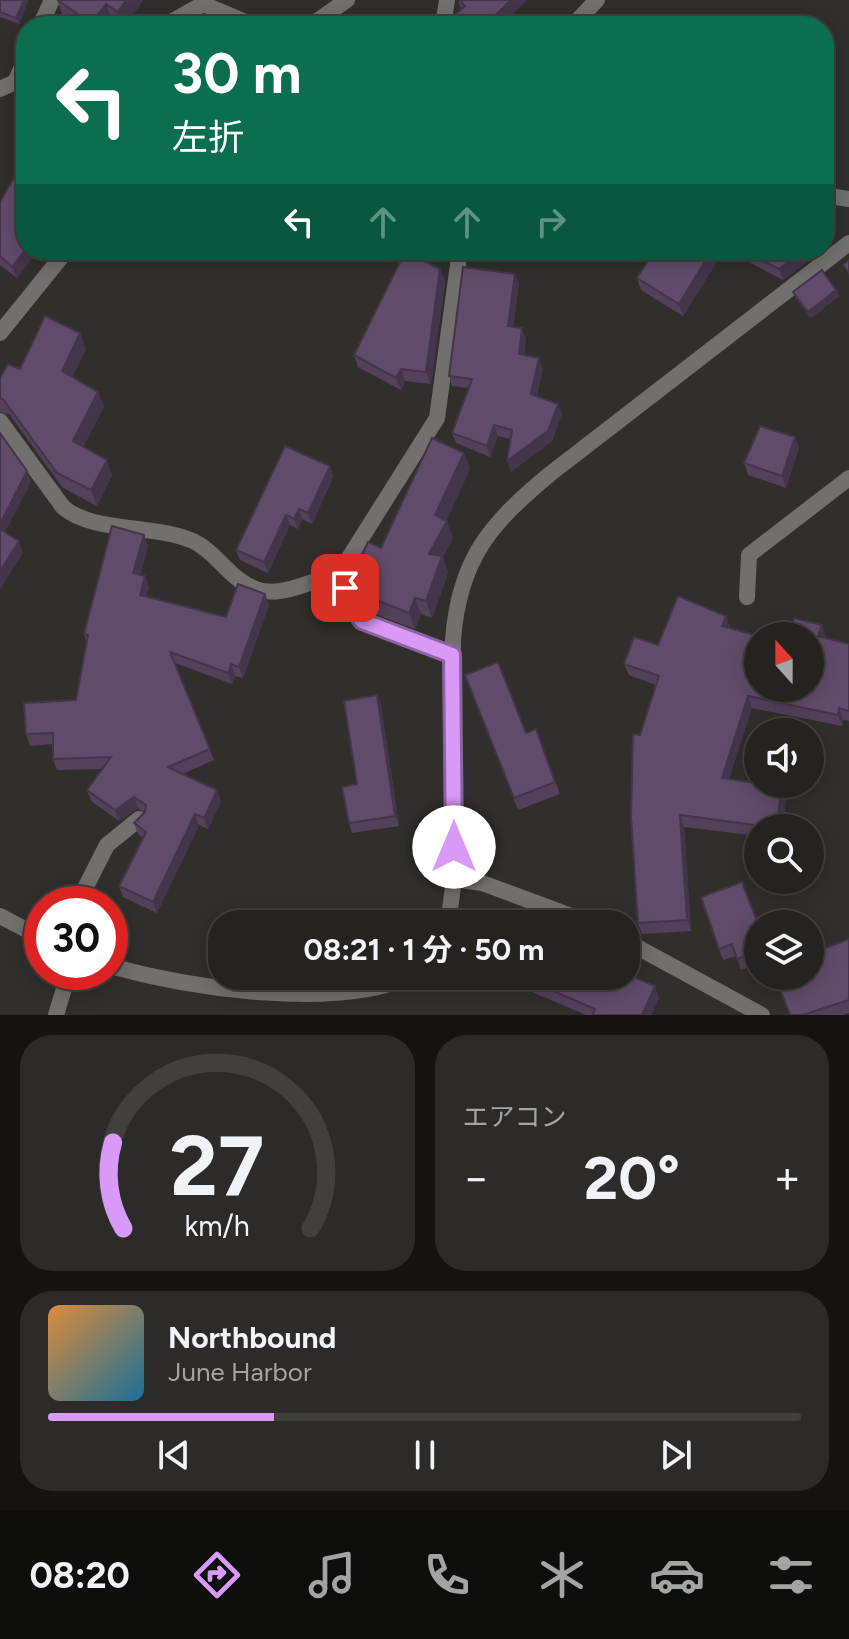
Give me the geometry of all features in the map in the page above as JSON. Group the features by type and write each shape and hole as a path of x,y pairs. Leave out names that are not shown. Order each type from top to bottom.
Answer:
{"street":[{"path":"324,16 347,0"},
{"path":"582,16 597,0"},
{"path":"182,16 203,4 231,16"},
{"path":"0,333 59,260"},
{"path":"0,421 63,507 75,518 166,531 196,542 235,578 261,591 278,591 340,572 437,418 459,260"},
{"path":"450,910 454,879 452,655 456,602 462,583 488,532 505,512 827,260"},
{"path":"747,597 749,555 849,478"},
{"path":"340,572 349,603 362,621 452,655"},
{"path":"86,886 107,845 139,819"},
{"path":"454,879 482,883 555,910"},
{"path":"0,916 24,929"},
{"path":"640,949 762,1015"},
{"path":"128,971 173,983 208,986"},
{"path":"56,1015 64,990"},
{"path":"259,990 310,990"}],"building":[{"path":"0,0 24,0 16,18 0,12"},
{"path":"58,0 126,0 118,12 106,4 97,16 80,16"},
{"path":"459,0 511,0 494,16 454,16 465,6"},
{"path":"16,174 17,260 12,267 0,256 0,202"},
{"path":"401,260 421,260 440,269 426,372 401,369 396,378 354,355"},
{"path":"649,260 706,260 679,304 637,278"},
{"path":"762,260 790,260 779,269"},
{"path":"463,267 515,274 508,326 522,328 519,354 539,358 531,394 558,404 548,431 507,461 512,430 494,425 487,446 452,433 472,379 449,376"},
{"path":"822,270 836,290 808,312 793,292"},
{"path":"45,316 80,333 62,371 98,392 73,441 107,460 91,490 57,473 0,398 0,378 8,364 20,369"},
{"path":"760,426 795,437 782,476 744,463"},
{"path":"0,433 27,471 0,524"},
{"path":"432,438 464,453 435,515 447,521 429,554 442,556 426,601 415,598 409,613 363,595 360,591 365,580 353,575 368,542 381,548"},
{"path":"285,446 330,466 308,513 299,509 294,519 286,515 264,562 236,550"},
{"path":"112,526 144,535 133,573 145,576 140,595 226,617 238,584 265,594 239,667 231,664 228,673 170,652 210,749 168,767 217,790 204,818 195,814 153,902 128,890 128,886 119,886 146,832 134,823 145,812 146,805 134,797 115,810 87,790 111,757 53,759 53,733 26,734 24,703 76,700 88,635 84,634"},
{"path":"0,529 19,541 0,571"},
{"path":"678,596 726,616 722,626 744,632 746,702 722,778 744,781 744,798 780,798 778,814 744,814 744,824 680,815 687,920 640,923 631,817 633,734 640,735 659,676 624,664 634,637 658,645"},
{"path":"824,638 849,644 849,711 839,708 838,715 776,702 824,702"},
{"path":"498,662 526,733 536,729 555,782 514,798 465,675"},
{"path":"377,695 395,816 349,823 342,787 357,784 344,701"},
{"path":"742,882 744,894 753,910 744,910 744,956 737,959 732,944 719,949 701,897"},
{"path":"849,939 849,1000 803,1015 790,1015 780,990 824,990 824,949"},
{"path":"640,980 655,986 642,1015 593,1015 595,1009 551,990 640,990"}],"route":[{"path":"345,588 349,603 362,621 452,655 454,847"}]}
